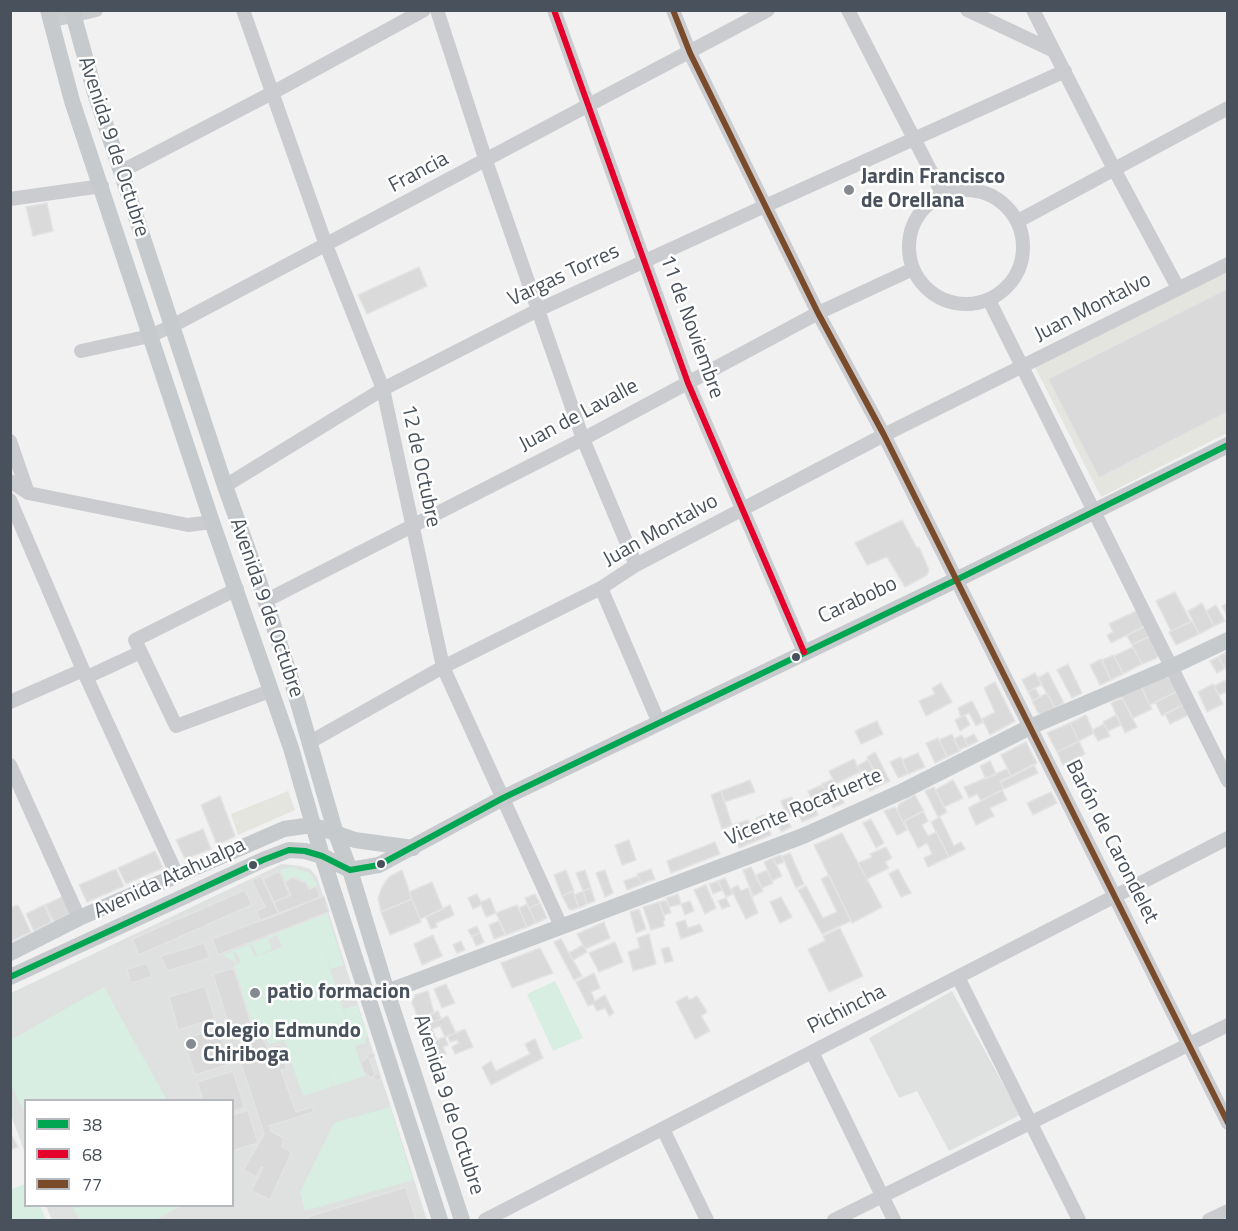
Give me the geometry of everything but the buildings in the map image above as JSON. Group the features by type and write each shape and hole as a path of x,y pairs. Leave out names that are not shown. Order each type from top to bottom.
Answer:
{"main road":[{"name":"Avenida 9 de Octubre","path":"73,13 95,93 171,326 265,601 310,742 336,834 350,870 387,992 462,1221"},
{"name":"Avenida 9 de Octubre","path":"49,16 72,101 212,522 291,748 312,825 440,1221"},
{"name":"Carabobo","path":"350,870 380,865 503,798 956,580 1227,445"},
{"name":"Vicente Rocafuerte","path":"387,992 803,836 903,791 1030,728 1171,667 1227,640"},
{"name":"Avenida Atahualpa","path":"10,953 79,918 284,829 312,825 336,834"},
{"path":"336,834 364,842 413,848"},
{"name":"Avenida Atahualpa","path":"10,977 289,850 305,851 322,856 350,870"}],"street":[{"path":"49,16 96,10"},
{"name":"12 de Octubre","path":"243,10 326,245 383,389 443,667 561,926"},
{"path":"122,171 424,10"},
{"path":"437,10 486,160 583,439 636,565"},
{"name":"11 de Noviembre","path":"554,10 687,383 804,652"},
{"path":"673,10 690,53 818,313 884,435"},
{"name":"Francia","path":"81,351 150,336 171,326 768,10"},
{"path":"848,10 943,195"},
{"path":"967,10 1054,51"},
{"path":"1033,10 1178,288"},
{"name":"Vargas Torres","path":"225,486 383,389 538,310 1065,71"},
{"path":"1018,221 1227,108"},
{"path":"10,199 102,186"},
{"path":"957,190 986,193 1010,209 1018,221 1023,236 1024,252 1020,267 1008,286 989,300 974,304 959,304 945,300 931,292 913,269 909,255 909,240 913,225 930,202 943,195 957,190"},
{"name":"Juan Montalvo","path":"310,742 443,667 601,588 636,565 884,435 1227,264"},
{"name":"Juan de Lavalle","path":"265,601 583,439 818,313 913,269"},
{"path":"989,300 1227,782"},
{"name":"Barón de Carondelet","path":"884,435 1227,1123"},
{"path":"10,441 28,493"},
{"path":"10,481 28,493 188,525 212,522"},
{"path":"10,500 85,673 177,875"},
{"path":"601,588 659,723"},
{"path":"10,702 85,673 138,646 237,589"},
{"path":"138,646 176,726 270,691"},
{"path":"10,765 79,918"},
{"name":"Pichincha","path":"485,1221 1227,837"},
{"path":"958,977 1078,1221"},
{"path":"834,1221 1227,1025"},
{"path":"812,1052 894,1221"},
{"path":"663,1129 707,1221"},
{"path":"1209,1221 1227,1211"}],"shaded area":[{"path":"1227,270 1227,433 1101,497 1035,367"},
{"path":"288,791 295,810 238,835 231,814"},
{"name":"Colegio Edmundo Chiriboga","path":"282,864 310,869 317,877 427,1220 52,1220 46,1207 234,1207 234,1099 24,1099 24,1150 11,1115 11,993"},
{"path":"952,991 1020,1115 949,1151 917,1091 899,1098 869,1038"}],"green space":[{"path":"291,867 310,873 318,885 309,889 306,882 296,877 285,881 280,870"},
{"path":"327,913 344,965 331,969 324,950 347,1021 344,1009 357,1005 367,1034 365,1043 355,1046 365,1076 334,1086 327,1067 333,1086 303,1096 284,1041 297,1037 285,1040 274,1008 283,1040 269,1045 265,1038 255,1034 234,966 241,962 236,952 233,953 237,964 223,955","holes":["277,935 282,947 255,957 250,945 253,945 257,956 272,949 268,939"]},
{"path":"555,981 583,1038 553,1051 527,994"},
{"path":"104,987 166,1099 24,1099 24,1112 11,1085 11,1040"},
{"path":"390,1107 413,1180 305,1211 300,1192 334,1123"},
{"path":"24,1184 24,1207 40,1207 46,1220 11,1220 11,1189"},
{"path":"73,1207 180,1207 155,1220 80,1220"}],"transit line":[{"name":"68","path":"554,10 688,383 804,652"},
{"name":"77","path":"673,10 690,53 818,313 884,435 1228,1123"},
{"name":"38","path":"10,977 289,850 305,851 322,856 350,870 379,865 503,798 956,580 1228,445"}],"place":[{"name":"Jardin Francisco de Orellana","path":"849,190"},
{"name":"patio formacion","path":"255,993"},
{"name":"Colegio Edmundo Chiriboga","path":"191,1044"}]}
